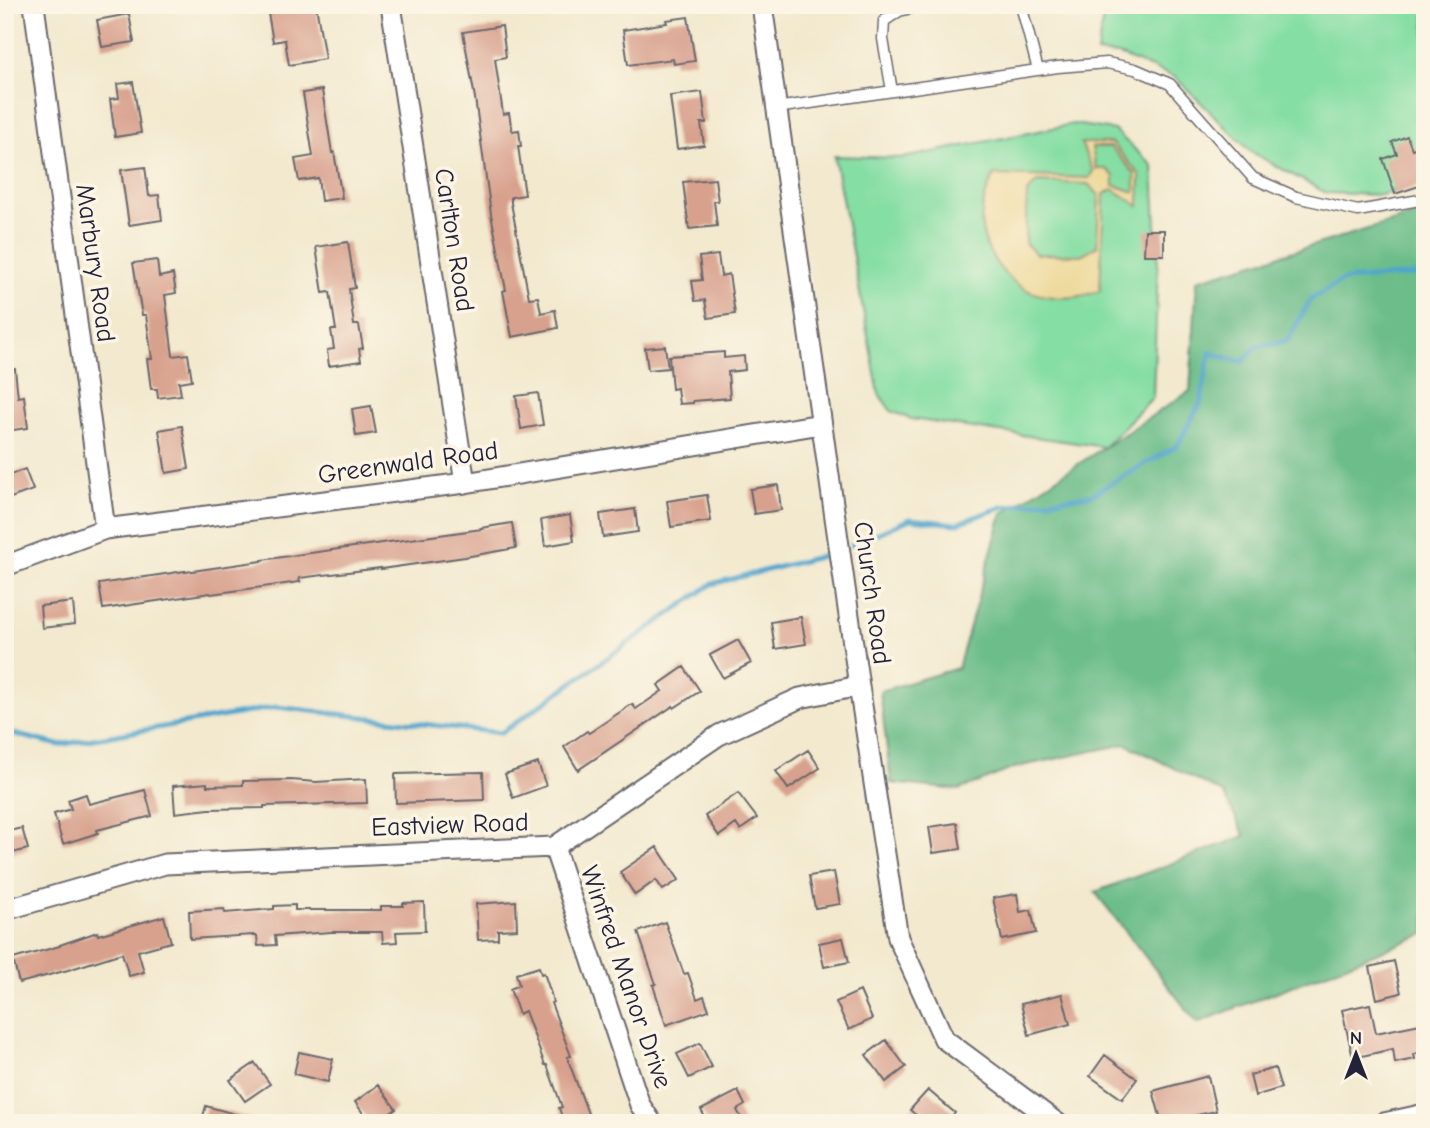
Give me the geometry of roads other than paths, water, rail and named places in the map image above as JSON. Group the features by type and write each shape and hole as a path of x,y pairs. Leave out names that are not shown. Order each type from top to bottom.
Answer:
{"street":[{"name":"Marbury Road","path":"34,5 105,529"},
{"name":"Carlton Road","path":"391,5 465,483"},
{"name":"Church Road","path":"762,5 859,687 898,938 944,1039 1057,1123"},
{"name":"Greenwald Road","path":"5,566 105,529 465,483 821,424"},
{"name":"Eastview Road","path":"5,910 164,864 554,847 719,735 800,698 859,687"},
{"name":"Winfred Manor Drive","path":"554,847 640,1105 652,1123"},
{"path":"1384,1123 1425,1114"}],"lane":[{"path":"892,91 883,39 884,21 899,10 923,5"},
{"path":"1021,5 1038,70"},
{"path":"776,108 1038,70 1107,63 1135,69 1170,84 1253,178 1296,197 1358,211 1425,199"}],"waterway":[{"path":"852,545 910,519 956,524 1002,507 1091,495 1177,446 1201,402 1210,353 1242,362 1258,346 1287,341 1311,299 1344,280 1425,274"},
{"path":"5,732 59,745 277,707 501,733 712,584 827,555"}]}
